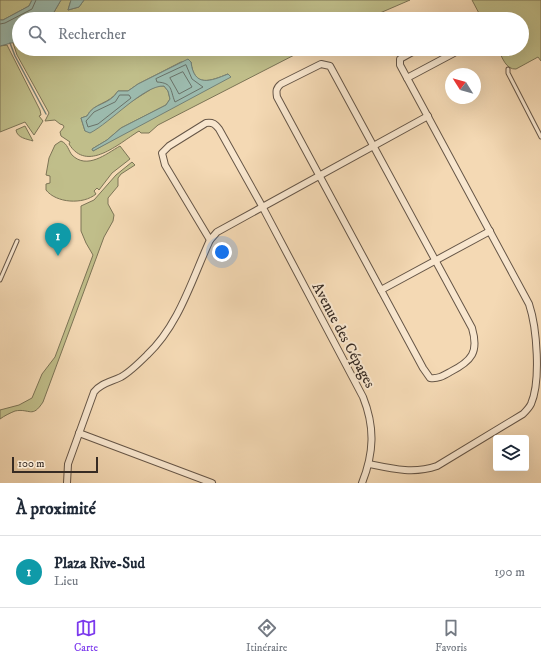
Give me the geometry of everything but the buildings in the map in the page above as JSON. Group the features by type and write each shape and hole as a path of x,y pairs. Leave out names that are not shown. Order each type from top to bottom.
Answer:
{"street":[{"path":"369,464 396,470 424,470 437,466 523,414 530,406 536,382 534,321 529,304 407,78 399,60 406,56"},
{"path":"407,78 448,56"},
{"path":"321,64 330,66 374,146 436,260 473,333 473,353 468,362 440,377 430,378 277,97 277,86 312,67 321,64"},
{"path":"67,483 67,469 91,400 97,388 121,377 137,365 165,334 174,321 210,240 224,227 428,116"},
{"name":"Avenue des Cépages","path":"210,240 162,159 162,153 168,146 206,123 215,124 262,206 363,398 371,423 372,444 369,464 362,483"},
{"path":"381,290 490,231"},
{"path":"79,433 212,483"}],"lane":[{"path":"508,69 508,73 541,137"},
{"path":"0,280 17,241"}],"shaded area":[{"path":"0,0 32,0 29,6 18,12 12,12 12,15 0,20"},
{"path":"61,0 71,0 68,10 79,7 84,0 410,0 382,12 54,12"},
{"path":"472,0 541,0 541,61 538,57 516,69 513,69 507,65 502,56 529,56 529,12 478,12"},
{"path":"7,45 40,110 41,115 39,116 43,121 34,135 25,122 0,132 0,46"},
{"path":"18,56 292,56 158,125 149,133 141,133 139,131 103,153 94,156 85,156 76,152 69,144 70,142 61,136 60,132 64,127 63,125 55,120 45,121 49,113","holes":["181,62 191,62 193,70 199,79 204,80 215,79 228,74 93,151 92,149 107,140 121,128 166,105 170,99 168,91 164,86 156,86 85,131 81,118 87,116 93,108 111,99 118,91 128,91 138,84"]},
{"path":"25,126 33,141 18,135 16,130"},
{"path":"61,141 67,145 72,155 84,161 96,159 120,146 130,159 112,173 99,190 97,188 94,191 96,194 91,198 77,201 63,200 56,198 46,190 46,184 50,183 50,176 46,175 49,158 55,145"},
{"path":"132,162 135,165 121,174 118,178 118,186 108,198 108,204 114,215 113,221 104,237 43,402 33,412 20,410 15,411 0,419 0,410 19,405 32,398 42,374 55,357 93,255 81,231 81,206 94,200 116,175"}],"water":[{"path":"32,0 61,0 54,12 18,12 29,6"},
{"path":"71,0 84,0 79,7 68,10"},
{"path":"12,15 12,43 0,46 0,20"},
{"path":"188,59 191,62 196,76 200,79 210,80 228,74 231,77 93,151 92,149 107,140 121,128 166,105 170,99 168,91 164,86 156,87 137,98 90,133 85,131 81,118 87,116 94,108 110,99 118,91 128,91 138,84"}],"waterway":[{"path":"10,43 12,48"},
{"path":"15,56 46,114"}],"place":[{"name":"Plaza Rive-Sud","path":"58,256"}]}
